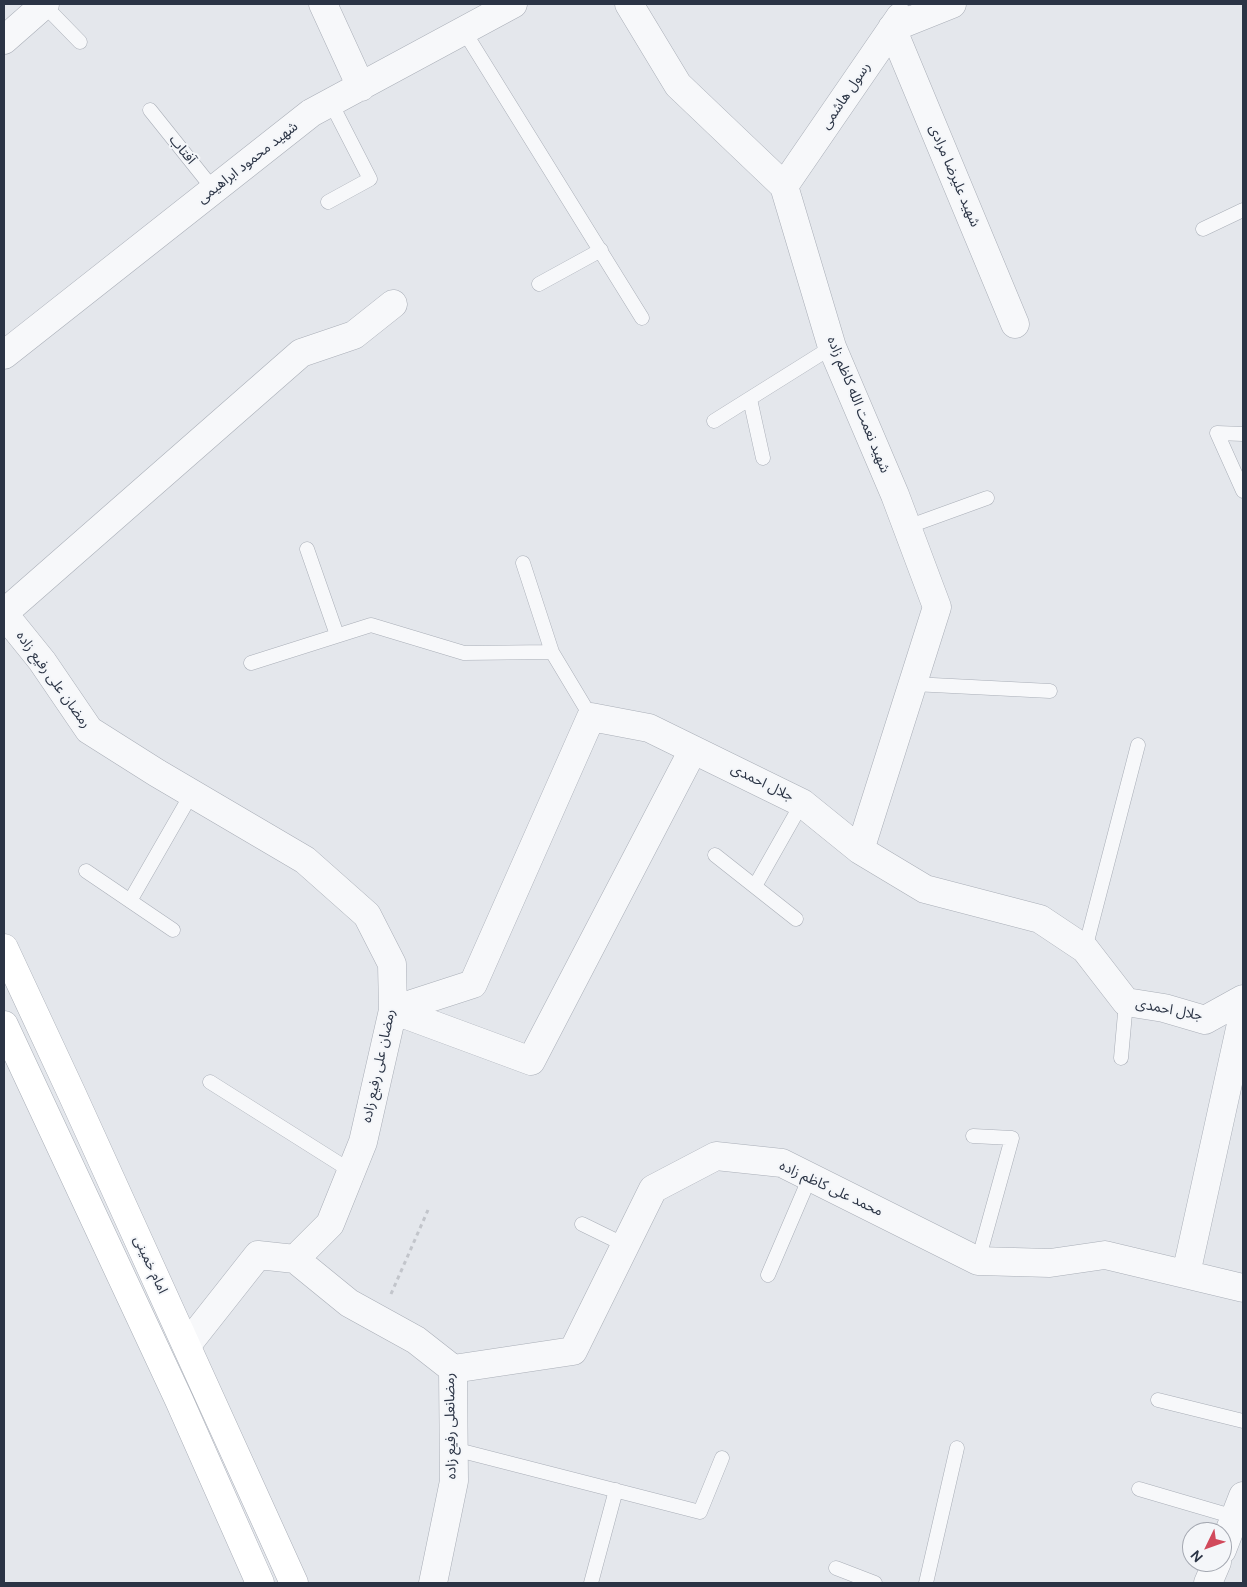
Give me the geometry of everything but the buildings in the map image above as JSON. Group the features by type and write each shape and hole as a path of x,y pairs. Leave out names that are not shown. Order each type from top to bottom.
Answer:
{"main road":[{"name":"امام خمینی","path":"4,948 187,1345 294,1583"},
{"path":"4,1025 175,1391 260,1583"}],"street":[{"path":"4,40 44,4"},
{"path":"323,4 361,87"},
{"name":"شهید محمود ابراهیمی","path":"4,354 311,114 513,4"},
{"name":"شهید نعمت الله کاظم زاده","path":"628,4 678,85 784,186 832,347 896,495 936,607 860,850"},
{"name":"رسول هاشمی","path":"784,186 904,12 903,4"},
{"path":"892,28 952,4"},
{"name":"شهید علیرضا مرادی","path":"892,28 1015,324"},
{"path":"4,614 301,353 354,335 393,304"},
{"name":"رمضان علی رفیع زاده","path":"4,614 42,662 89,730 305,860 367,915 392,964 393,1010 363,1142 330,1224 295,1259"},
{"path":"393,1010 473,984 591,717"},
{"name":"جلال احمدی","path":"591,717 649,728 802,803 860,850 924,889 1040,919 1085,949 1126,1002 1164,1008 1205,1020 1243,999"},
{"path":"393,1010 531,1061 694,750"},
{"path":"1186,1274 1243,1015"},
{"name":"محمد علی کاظم زاده","path":"453,1369 573,1351 653,1189 716,1156 782,1163 978,1261 1050,1263 1105,1255 1243,1288"},
{"path":"187,1345 258,1255 295,1259"},
{"name":"رمضانعلی رفیع زاده","path":"295,1259 349,1303 416,1340 453,1369 454,1481 433,1583"},
{"path":"1232,1529 1241,1511"}],"lane":[{"path":"44,4 80,42"},
{"path":"464,31 642,318"},
{"path":"328,202 370,179 331,103"},
{"name":"آفتاب","path":"150,110 214,190"},
{"path":"1203,229 1243,210"},
{"path":"539,284 601,250"},
{"path":"714,421 832,347"},
{"path":"750,398 762,458"},
{"path":"1243,434 1217,433 1243,491"},
{"path":"907,527 986,498"},
{"path":"307,549 337,635"},
{"path":"523,563 552,652 591,717"},
{"path":"251,663 371,624 464,653 552,652"},
{"path":"913,684 1050,691"},
{"path":"1085,949 1138,745"},
{"path":"130,901 192,793"},
{"path":"755,886 802,803"},
{"path":"715,854 796,920"},
{"path":"86,871 173,930"},
{"path":"1120,1058 1126,1002"},
{"path":"210,1082 351,1172"},
{"path":"973,1136 1012,1138 978,1261"},
{"path":"768,1275 810,1177"},
{"path":"582,1224 625,1245"},
{"path":"1158,1400 1243,1421"},
{"path":"926,1583 957,1448"},
{"path":"454,1449 700,1512 722,1458"},
{"path":"1138,1489 1241,1511"},
{"path":"591,1583 616,1490"},
{"path":"836,1568 875,1583"}],"path":[{"path":"380,1320 428,1210"}]}
